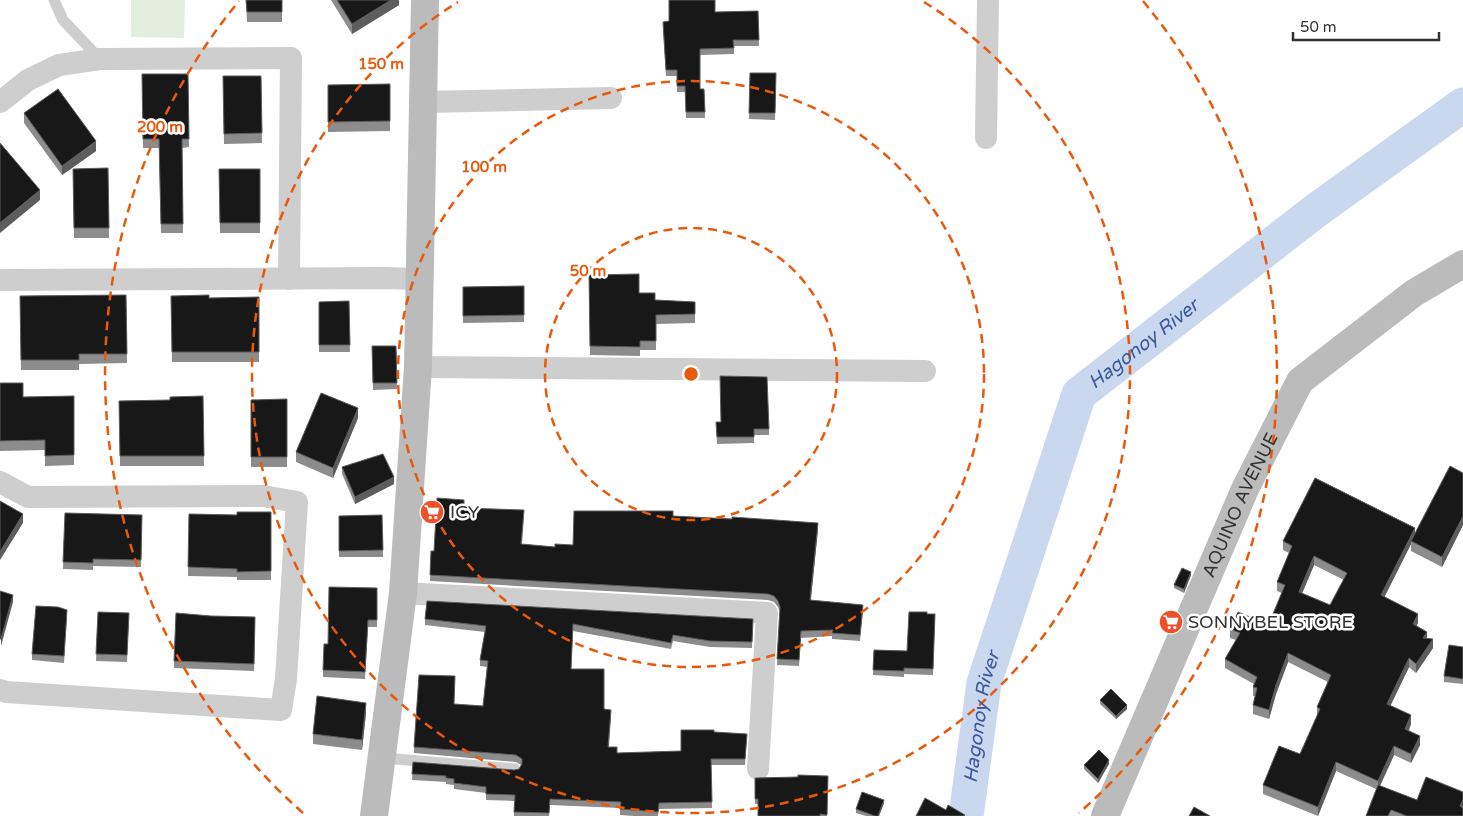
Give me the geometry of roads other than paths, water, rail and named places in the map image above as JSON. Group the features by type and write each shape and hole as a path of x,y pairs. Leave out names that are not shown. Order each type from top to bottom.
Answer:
{"street":[{"path":"374,816 404,593 418,367 425,0"},
{"path":"986,138 988,0"},
{"path":"0,102 28,80 60,64 100,59 291,58 289,279"},
{"path":"423,102 611,98"},
{"name":"AQUINO AVENUE","path":"1104,816 1245,489 1300,381 1414,293 1463,264"},
{"path":"0,280 420,279"},
{"path":"418,367 924,371"},
{"path":"0,482 28,496 263,496 297,502 286,679 281,710 0,690"},
{"path":"404,593 766,613 758,769"}],"lane":[{"path":"54,0 63,20 100,59"},
{"path":"382,758 515,769"}],"waterway":[{"name":"Hagonoy River","path":"966,816 984,683 1079,394 1318,209 1463,105"}],"place":[{"name":"ICY","path":"432,512"},
{"name":"SONNYBEL STORE","path":"1171,622"}]}
